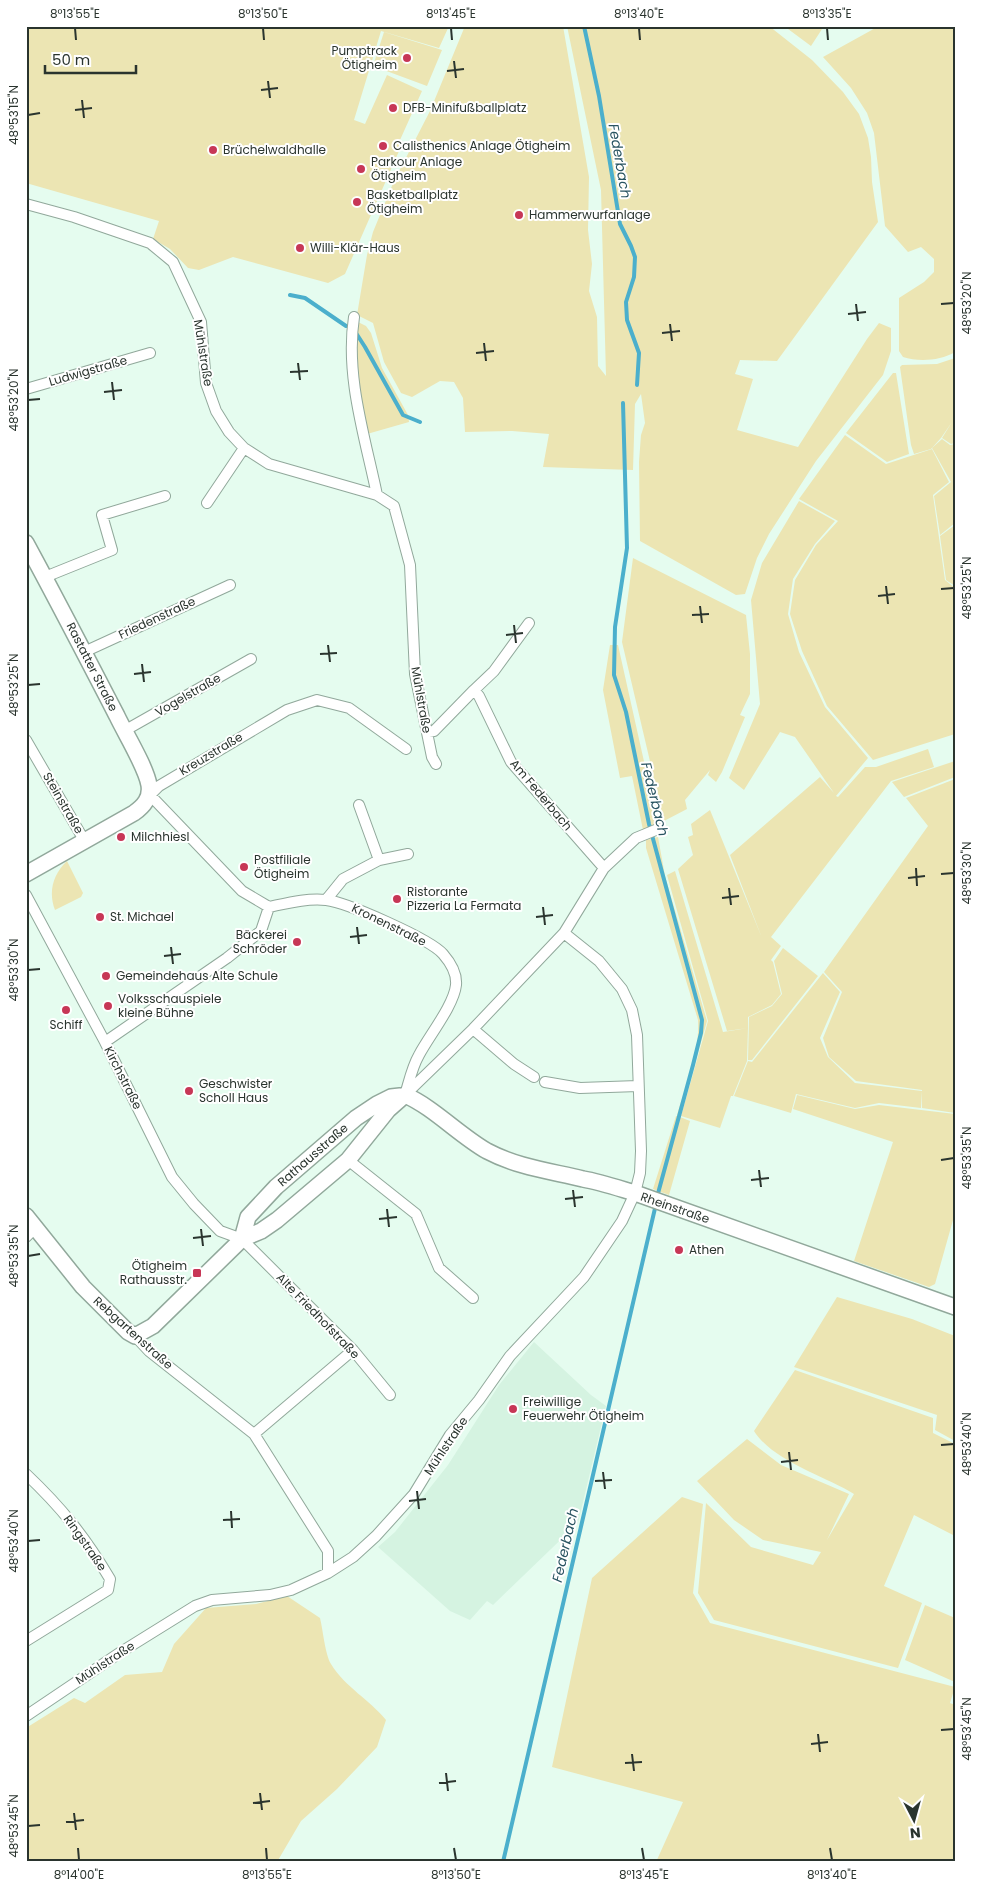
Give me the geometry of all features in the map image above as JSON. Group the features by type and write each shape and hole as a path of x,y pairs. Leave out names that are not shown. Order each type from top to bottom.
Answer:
{"street":[{"name":"Mühlstraße","path":"26,204 74,217 150,243 173,262 200,322 206,383 216,411 229,432 244,448 269,464 377,495 394,506 410,565 414,674 432,757 436,764"},
{"path":"354,317 351,337 354,388 377,495"},
{"name":"Ludwigstraße","path":"26,388 150,353"},
{"path":"207,503 244,448"},
{"path":"45,577 112,550 102,515 165,496"},
{"name":"Rastatter Straße","path":"26,543 124,731 145,774 149,784 150,795"},
{"name":"Friedenstraße","path":"84,652 230,585"},
{"path":"427,732 434,731 494,670 529,622"},
{"name":"Vogelstraße","path":"124,731 251,659"},
{"name":"Am Federbach","path":"474,690 479,696 511,762 604,868"},
{"name":"Kreuzstraße","path":"26,874 134,813 144,806 150,795 159,786 279,714 317,700 349,708 406,749"},
{"name":"Steinstraße","path":"26,740 84,840"},
{"path":"105,1042 226,958 261,931 270,907 242,891 150,795"},
{"path":"359,805 379,860"},
{"path":"564,933 604,868 636,838 658,829"},
{"path":"326,900 343,879 379,860 408,854"},
{"name":"Kirchstraße","path":"26,895 105,1042 172,1176 194,1204 220,1231 242,1239"},
{"name":"Kronenstraße","path":"270,907 308,899 342,903 420,938 443,953 455,972 456,984 453,997 418,1057 405,1095"},
{"name":"Mühlstraße","path":"26,1716 121,1652 195,1606 212,1600 270,1595 291,1590 353,1557 376,1536 414,1494 450,1435 479,1400 510,1356 584,1277 622,1221 642,1196 637,1035 632,1010 622,989 599,961 564,933"},
{"name":"Rathausstraße","path":"135,1336 153,1326 242,1239 261,1231 277,1220 348,1160 388,1110 473,1029 564,933"},
{"path":"473,1029 514,1064 534,1078"},
{"path":"544,1082 580,1088 638,1086"},
{"name":"Rathausstraße","path":"242,1239 248,1217 291,1174 356,1118 384,1100 405,1095"},
{"name":"Rheinstraße","path":"405,1095 416,1100 460,1134 488,1151 516,1163 584,1179 642,1196 955,1307"},
{"path":"348,1160 416,1214 439,1268 473,1298"},
{"name":"Rebgartenstraße","path":"29,1227 83,1287 128,1332 135,1336 149,1351 254,1434 328,1551 328,1572"},
{"name":"Alte Friedhofstraße","path":"242,1239 353,1350 390,1395"},
{"path":"254,1434 353,1350"},
{"name":"Ringstraße","path":"26,1474 68,1516 110,1579 108,1590 26,1641"}],"shaded area":[{"name":"Brüchelwaldhalle","path":"26,26 449,26 439,48 381,31 354,120 365,124 387,75 422,91 400,140 403,142 345,274 328,283 233,257 199,270 188,268 170,249 153,239 159,221 26,183"},
{"path":"465,26 563,26 589,177 588,230 592,264 589,291 597,317 598,366 606,376 601,190 567,26 769,26 812,60 843,92 859,114 868,138 878,222 777,361 740,360 735,374 753,379 737,430 798,447 879,323 891,328 891,351 883,375 816,461 769,534 757,558 745,594 736,595 640,541 639,462 641,435 645,423 641,394 635,404 633,470 543,467 549,434 512,431 465,432 463,398 454,382 440,381 412,397 401,393 384,362 373,323 357,315 367,255 373,232 394,181 430,111"},
{"path":"784,26 824,26 811,46"},
{"path":"879,26 955,26 955,352 936,359 909,359 903,357 899,351 899,298 924,282 934,272 934,259 921,247 908,252 885,226 874,133 867,113 851,88 823,57"},
{"name":"Pumptrack Ötigheim","path":"384,32 442,50 427,86 373,66"},
{"path":"356,321 366,326 371,333 382,368 408,415 409,422 367,434 358,398"},
{"path":"955,358 955,443 951,444 942,438 952,422 931,449 914,454 911,445 900,367 902,365 937,364"},
{"path":"893,373 896,373 909,454 887,462 846,433"},
{"path":"845,435 886,464 932,449 949,482 933,495 945,580 955,588 955,734 873,760 827,706 802,651 790,614 795,580 816,545 838,521 799,499"},
{"path":"942,439 950,445 955,444 955,523 940,535 934,496 951,482 932,448"},
{"path":"799,501 835,521 815,544 793,579 788,614 799,652 825,707 868,758 836,796 838,797 865,767 876,767 928,749 934,767 891,781 771,937 781,946 771,960 781,994 772,1005 748,1017 748,1028 727,1031 678,869 693,855 688,837 693,835 691,824 710,810 762,938 730,855 820,777 834,793 795,737 780,732 744,790 729,778 760,704 751,600 762,563"},
{"path":"955,525 955,586 946,580 940,536"},
{"path":"633,558 746,615 750,654 750,694 740,715 745,717 716,782 708,775 710,770 685,800 687,809 664,821 622,642"},
{"path":"610,645 618,645 658,824 643,830 632,776 620,778 603,690"},
{"path":"955,761 955,777 904,797 892,782"},
{"path":"955,779 955,1113 922,1108 922,1090 856,1081 829,1057 823,1038 842,992 824,972 928,826 906,798"},
{"path":"658,837 665,876 707,1021 680,1117 690,1121 669,1195 653,1189 692,1068 697,1044 698,1020 646,848 646,840"},
{"path":"67,861 83,893 81,897 55,910 52,897 53,884 58,872"},
{"path":"675,871 723,1032 748,1028 747,1061 733,1096 731,1096 720,1128 681,1116 708,1021 667,875"},
{"path":"783,948 818,976 752,1060 748,1060 749,1017 772,1006 782,994 774,961"},
{"path":"823,973 840,992 820,1038 828,1057 855,1083 922,1091 921,1108 879,1103 855,1108 796,1094 791,1113 734,1096 748,1061 752,1062"},
{"path":"797,1095 855,1109 879,1105 955,1114 955,1213 935,1284 929,1287 854,1261 893,1142 793,1109"},
{"path":"837,1297 912,1319 955,1336 955,1441 935,1430 937,1415 794,1367"},
{"path":"534,1342 591,1395 606,1406 578,1523 493,1605 487,1601 470,1620 450,1611 378,1547 395,1532 448,1465 499,1385"},
{"path":"795,1370 933,1418 933,1433 955,1444 955,1536 914,1515 884,1586 922,1603 898,1668 714,1620 698,1593 706,1503 751,1547 813,1565 821,1552 763,1540 734,1520 697,1481 747,1439 781,1465 849,1494 827,1540 854,1494 786,1459 763,1442 754,1431"},
{"path":"682,1497 703,1504 693,1593 710,1623 955,1687 950,1703 955,1705 955,1862 656,1862 683,1802 552,1767 592,1578"},
{"path":"287,1596 320,1618 331,1664 343,1680 386,1720 377,1747 337,1789 301,1821 277,1862 26,1862 26,1728 74,1698 85,1703 125,1675 162,1672 174,1644 206,1608 256,1604"},
{"path":"925,1605 955,1618 955,1682 905,1660"}],"waterway":[{"name":"Federbach","path":"584,26 599,96 620,224 635,257 634,277 626,302 627,320 639,353 637,385"},
{"path":"290,295 305,298 346,326"},
{"path":"356,333 403,415 420,422"},
{"name":"Federbach","path":"623,403 627,548 615,627 614,675 626,712 649,824 702,1020 701,1033 693,1065 657,1197"},
{"name":"Federbach","path":"503,1862 656,1204"}],"place":[{"name":"Pumptrack Ötigheim","path":"407,58"},
{"name":"DFB-Minifußballplatz","path":"393,108"},
{"name":"Calisthenics Anlage Ötigheim","path":"383,146"},
{"name":"Brüchelwaldhalle","path":"213,150"},
{"name":"Parkour Anlage Ötigheim","path":"361,169"},
{"name":"Basketballplatz Ötigheim","path":"357,202"},
{"name":"Hammerwurfanlage","path":"519,215"},
{"name":"Willi-Klär-Haus","path":"300,248"},
{"name":"Milchhiesl","path":"121,837"},
{"name":"Postfiliale Ötigheim","path":"244,867"},
{"name":"Ristorante Pizzeria La Fermata","path":"397,899"},
{"name":"St. Michael","path":"100,917"},
{"name":"Bäckerei Schröder","path":"297,942"},
{"name":"Gemeindehaus Alte Schule","path":"106,976"},
{"name":"Volksschauspiele kleine Bühne","path":"108,1006"},
{"name":"Schiff","path":"66,1010"},
{"name":"Geschwister Scholl Haus","path":"189,1091"},
{"name":"Athen","path":"679,1250"},
{"name":"Ötigheim Rathausstr.","path":"197,1273"},
{"name":"Freiwillige Feuerwehr Ötigheim","path":"513,1409"}]}
